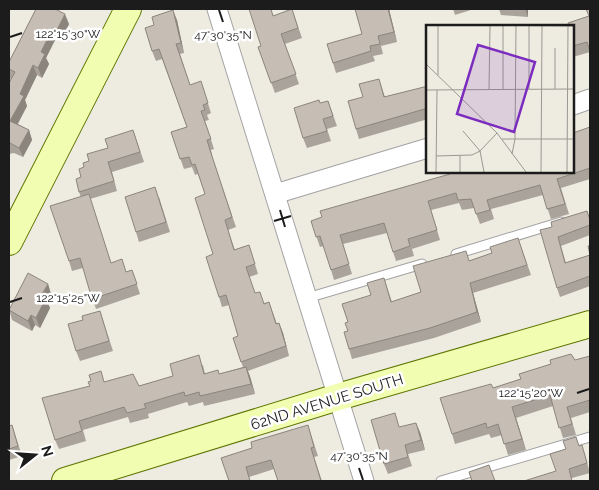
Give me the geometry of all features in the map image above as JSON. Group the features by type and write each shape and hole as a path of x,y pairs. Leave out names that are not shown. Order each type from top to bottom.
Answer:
{"street":[{"path":"9,242 128,9"},
{"path":"217,9 364,481"},
{"path":"574,104 590,99"},
{"path":"274,194 426,149"},
{"name":"62ND AVENUE SOUTH","path":"65,481 590,324"}],"lane":[{"path":"449,256 571,219"},
{"path":"307,298 430,261"},
{"path":"441,481 590,437"}],"building":[{"path":"36,9 55,9 65,14 57,30 53,28 41,52 45,54 38,68 33,65 20,94 24,96 10,121 29,130 19,148 9,143 9,83 15,72 9,69 9,62"},
{"path":"249,9 271,9 273,16 292,9 298,28 281,34 296,74 271,83 258,47 261,46"},
{"path":"355,9 388,9 394,32 378,36 380,44 370,46 371,51 333,63 327,44 362,34"},
{"path":"586,9 590,9 590,51 587,42 574,46 574,25 569,25 568,23 589,16"},
{"path":"173,10 181,43 176,44 190,85 201,81 208,103 203,105 205,110 201,111 211,139 207,140 232,217 225,220 234,250 249,245 255,264 246,267 255,293 260,292 264,304 269,302 276,324 279,323 286,346 241,362 233,338 238,336 226,295 219,297 206,257 213,254 195,198 205,194 195,164 192,165 189,157 180,159 171,132 187,127 159,49 152,51 145,28 154,25 152,17"},
{"path":"379,79 384,97 426,86 426,109 356,129 348,101 363,97 359,84"},
{"path":"319,100 320,103 328,101 333,116 323,119 327,131 303,138 294,108"},
{"path":"590,127 590,168 557,179 565,204 547,209 540,185 487,200 490,210 476,214 471,199 458,200 456,193 428,201 437,230 408,239 410,246 393,252 384,223 340,235 349,264 331,270 320,236 316,237 311,221 322,217 320,211 450,174 450,172 574,172 574,133"},
{"path":"133,130 140,152 108,162 114,181 79,192 76,179 81,177 79,169 84,167 83,163 89,161 87,154 108,148 105,139"},
{"path":"155,187 166,222 136,232 125,197"},
{"path":"89,194 111,263 122,259 126,272 132,270 137,284 92,299 80,258 69,261 50,206"},
{"path":"587,211 590,225 558,237 565,263 590,255 590,276 557,288 540,230 552,227 551,222"},
{"path":"518,238 527,265 470,283 477,312 430,328 349,349 344,332 348,331 345,323 348,322 342,304 371,295 367,283 384,278 391,302 421,292 413,266 466,251 469,261 492,253 490,247"},
{"path":"28,273 48,284 41,296 46,298 36,318 31,315 28,321 9,310"},
{"path":"100,311 109,341 76,351 68,324 83,320 82,316"},
{"path":"571,354 575,360 590,356 590,400 567,407 572,424 559,428 550,395 512,407 522,439 504,444 498,424 487,428 486,423 452,434 440,398 491,384 493,388 521,379 519,374 551,364 550,360"},
{"path":"199,355 204,374 218,370 219,374 246,367 251,384 200,396 199,392 185,396 184,392 144,404 146,408 127,413 124,407 79,421 82,431 55,440 42,398 90,386 88,382 91,381 89,375 101,371 104,382 133,374 139,386 173,376 170,364"},
{"path":"395,413 399,427 416,423 421,440 405,445 408,457 384,464 371,420"},
{"path":"12,425 18,446 9,449 9,426"},
{"path":"308,425 314,447 311,448 321,481 278,481 271,460 246,467 250,481 229,481 221,458 252,448 251,442"},
{"path":"576,437 579,446 582,445 587,463 569,469 572,481 524,481 556,471 550,454 566,449 563,441"},
{"path":"489,465 495,481 472,481 469,472"}]}
